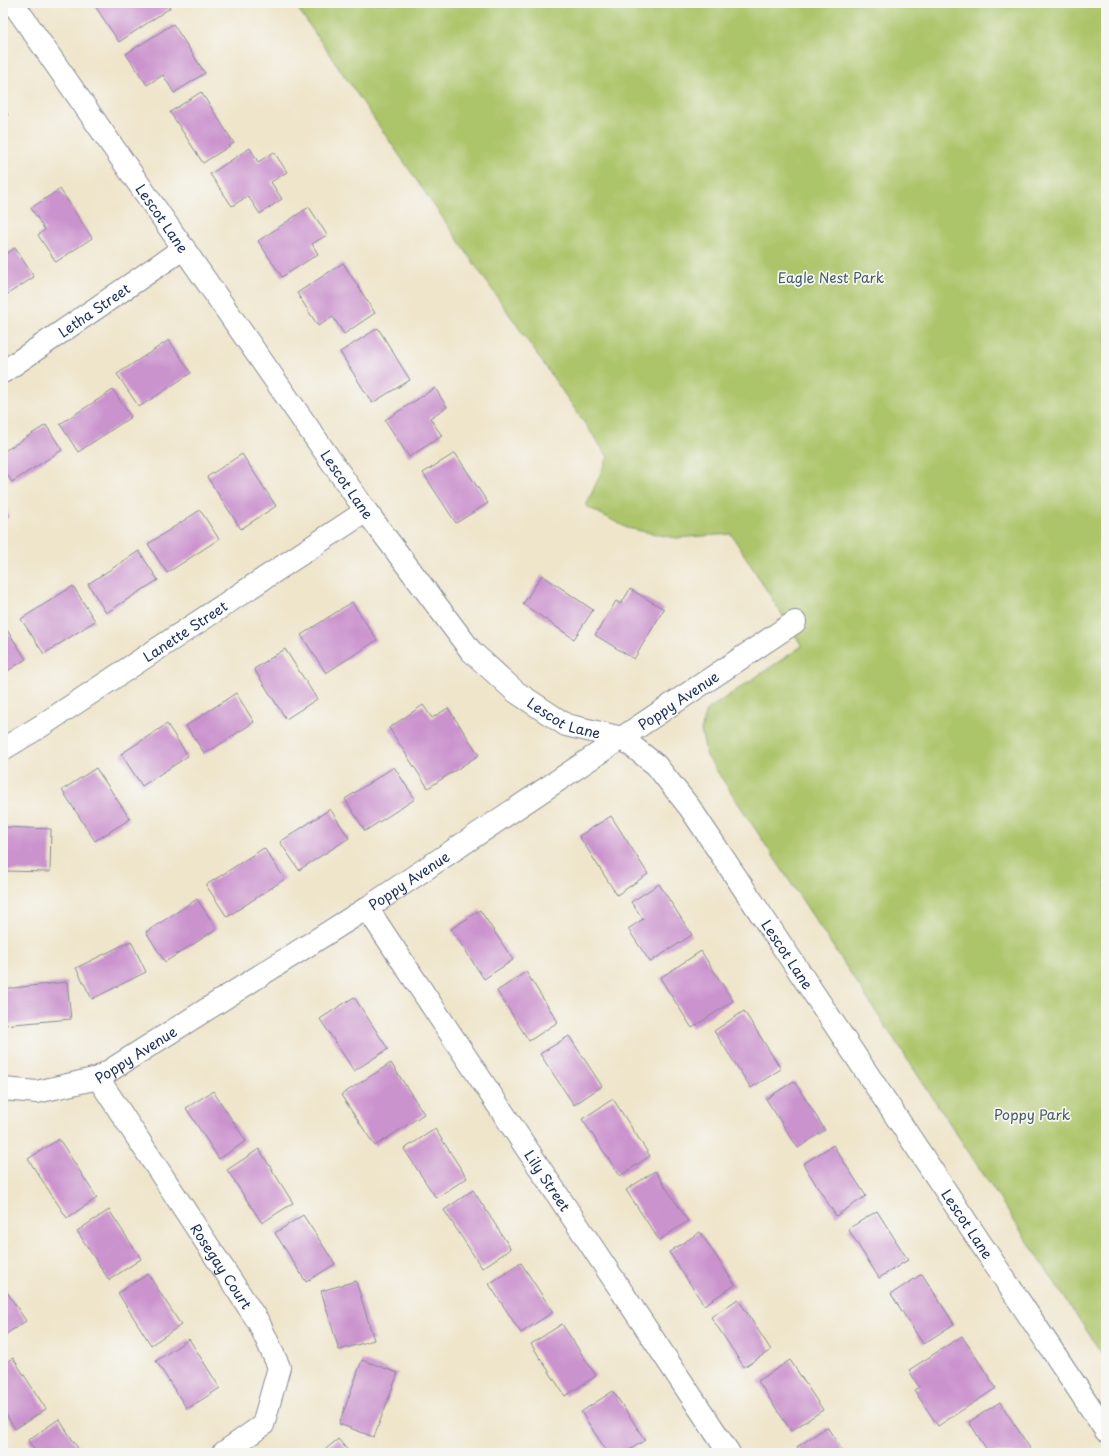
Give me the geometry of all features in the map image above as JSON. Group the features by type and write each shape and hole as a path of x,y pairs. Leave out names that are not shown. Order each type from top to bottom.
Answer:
{"street":[{"name":"Lescot Lane","path":"13,3 366,511 471,651 516,692 566,724 622,738 656,765 690,808 1106,1431"},
{"name":"Letha Street","path":"3,372 184,248"},
{"name":"Lanette Street","path":"3,749 41,726 366,511"},
{"name":"Poppy Avenue","path":"3,1090 37,1092 98,1078 367,908 795,622"},
{"name":"Lily Street","path":"367,908 729,1453"},
{"name":"Rosegay Court","path":"98,1078 259,1323 279,1367 263,1425 223,1453"}],"green space":[{"name":"Eagle Nest Park","path":"294,3 1106,3 1106,1360 707,756 701,731 707,710 802,646 731,534 675,538 627,528 586,506 608,457"}],"building":[{"path":"93,3 167,3 170,8 119,42"},
{"path":"173,24 205,73 174,93 163,75 147,85 126,54"},
{"path":"201,92 234,143 203,163 170,112"},
{"path":"3,108 8,115 3,118"},
{"path":"250,148 258,162 274,152 287,172 271,182 282,199 260,214 248,196 232,206 210,174"},
{"path":"60,189 92,238 56,262 38,235 45,230 31,208"},
{"path":"309,207 327,235 312,244 318,254 282,277 258,241"},
{"path":"15,248 34,277 3,297 3,256"},
{"path":"343,263 375,313 344,334 333,317 318,326 297,293"},
{"path":"378,328 410,380 372,403 340,352"},
{"path":"169,340 191,373 139,407 117,374"},
{"path":"435,388 447,407 430,418 442,436 409,457 385,420"},
{"path":"113,390 131,417 78,452 60,424"},
{"path":"46,425 62,450 12,482 3,469 3,452"},
{"path":"455,453 488,503 456,523 423,473"},
{"path":"242,454 276,506 241,529 207,477"},
{"path":"3,499 9,517 3,518"},
{"path":"200,510 219,539 167,573 148,544"},
{"path":"139,551 158,580 106,613 88,584"},
{"path":"542,575 593,610 574,639 523,604"},
{"path":"73,586 95,621 44,654 21,619"},
{"path":"630,589 664,609 634,659 595,635 616,601 621,604"},
{"path":"352,602 377,640 326,673 301,635"},
{"path":"3,624 26,659 3,674"},
{"path":"285,649 317,699 286,719 254,669"},
{"path":"236,693 254,722 205,754 186,726"},
{"path":"423,705 432,718 448,708 479,755 428,788 389,728"},
{"path":"167,724 188,756 142,786 121,754"},
{"path":"394,767 415,799 365,831 345,799"},
{"path":"96,768 130,819 95,841 62,790"},
{"path":"330,809 349,838 299,870 280,842"},
{"path":"611,816 648,874 617,895 579,836"},
{"path":"3,827 51,829 50,872 3,871"},
{"path":"264,848 285,879 227,917 206,885"},
{"path":"659,884 692,935 650,962 628,929 643,919 631,902"},
{"path":"197,899 217,929 165,962 146,932"},
{"path":"480,910 513,960 484,979 451,929"},
{"path":"131,941 146,972 92,999 76,968"},
{"path":"701,951 733,1001 692,1028 660,978"},
{"path":"526,972 558,1022 529,1041 497,991"},
{"path":"67,982 71,1019 3,1025 3,989"},
{"path":"354,997 388,1049 354,1071 320,1019"},
{"path":"744,1011 781,1069 751,1088 714,1031"},
{"path":"569,1036 602,1086 574,1105 540,1054"},
{"path":"391,1063 424,1114 375,1146 341,1095"},
{"path":"794,1081 825,1130 798,1148 766,1099"},
{"path":"213,1091 246,1141 219,1159 186,1108"},
{"path":"613,1099 650,1156 620,1176 582,1119"},
{"path":"435,1129 467,1178 436,1198 404,1149"},
{"path":"59,1139 97,1198 67,1218 28,1159"},
{"path":"833,1145 866,1196 836,1216 803,1164"},
{"path":"259,1149 293,1203 262,1223 227,1170"},
{"path":"655,1171 688,1221 659,1240 626,1190"},
{"path":"473,1190 511,1249 482,1268 444,1210"},
{"path":"109,1210 141,1259 109,1280 77,1231"},
{"path":"877,1211 908,1260 879,1278 848,1229"},
{"path":"303,1215 335,1264 306,1282 275,1233"},
{"path":"700,1232 735,1285 704,1305 669,1252"},
{"path":"521,1263 553,1312 521,1333 489,1284"},
{"path":"148,1274 181,1325 151,1345 118,1293"},
{"path":"922,1274 954,1324 923,1344 891,1294"},
{"path":"356,1281 374,1340 339,1350 321,1291"},
{"path":"3,1286 26,1321 3,1336"},
{"path":"738,1299 771,1350 744,1367 711,1317"},
{"path":"562,1324 596,1376 565,1396 531,1344"},
{"path":"962,1336 996,1388 938,1426 914,1390 919,1387 909,1370"},
{"path":"189,1339 220,1388 187,1409 156,1361"},
{"path":"13,1358 46,1409 15,1429 3,1410 3,1364"},
{"path":"362,1360 398,1373 374,1437 339,1424"},
{"path":"790,1360 823,1410 791,1431 758,1381"},
{"path":"613,1391 645,1440 625,1453 608,1453 581,1412"},
{"path":"1000,1402 1033,1453 989,1453 969,1422"},
{"path":"59,1419 81,1453 36,1453 28,1440"},
{"path":"827,1427 844,1453 801,1453 797,1447"},
{"path":"338,1439 350,1453 321,1453"}],"park label":[{"name":"Poppy Park","path":"1032,1114"}]}
